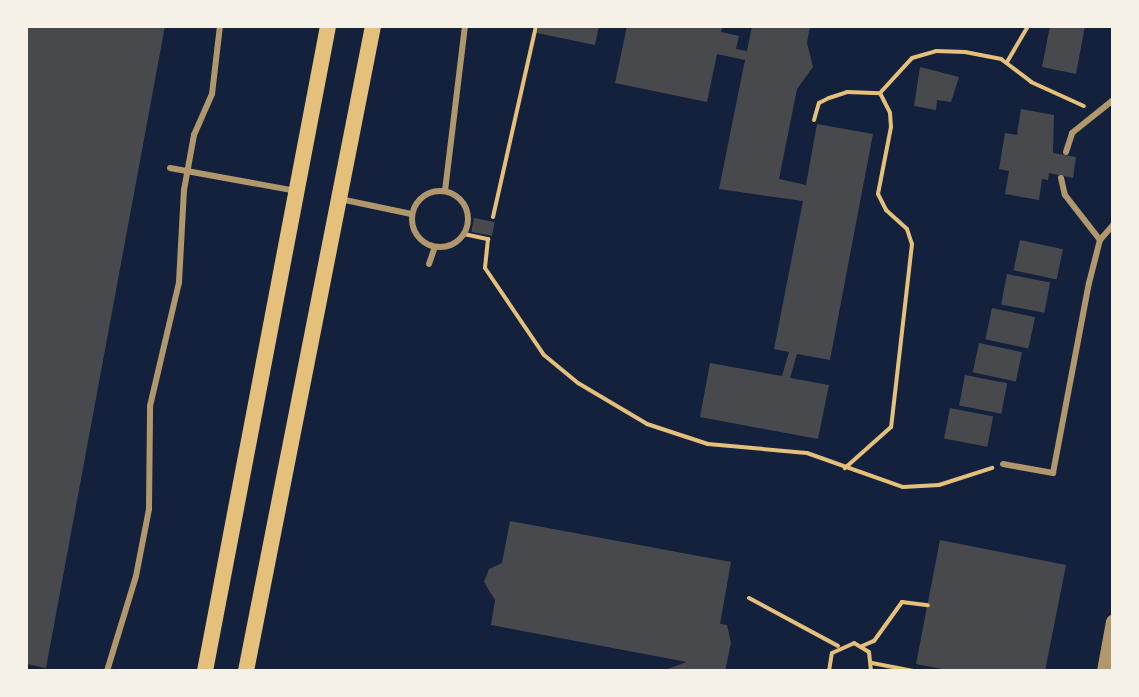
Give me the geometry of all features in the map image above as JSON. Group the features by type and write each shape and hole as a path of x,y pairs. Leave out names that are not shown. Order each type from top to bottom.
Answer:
{"main road":[{"path":"205,671 299,191 328,26"},
{"path":"246,671 373,26"}],"street":[{"path":"1104,671 1113,622"}],"lane":[{"path":"107,671 136,576 149,509 150,406 179,282 187,171 194,135 212,94 220,26"},
{"path":"445,191 465,26"},
{"path":"1066,152 1072,133 1113,100"},
{"path":"170,168 299,191"},
{"path":"1061,178 1065,195 1100,240"},
{"path":"445,191 463,202 468,213 464,234 456,243 435,247 416,236 411,214 423,196 445,191"},
{"path":"337,199 411,214"},
{"path":"1003,464 1053,473 1100,240 1113,225"},
{"path":"429,264 435,247"}],"path":[{"path":"493,217 536,26"},
{"path":"1007,62 1028,26"},
{"path":"880,93 903,64 927,52 965,52 1007,62 1031,82 1060,91 1096,112"},
{"path":"814,120 819,103 829,98 847,92 880,93"},
{"path":"845,468 891,427 912,244 907,229 878,194 891,127 890,113 880,93"},
{"path":"464,234 488,239 485,268 544,355 578,383 671,434 708,444 796,450 903,487 921,487 1003,464"},
{"path":"749,598 838,646 862,646 874,641 902,602 928,605"},
{"path":"829,671 829,661 838,646"},
{"path":"862,646 872,663 871,671"},
{"path":"872,663 913,671"}],"building":[{"path":"26,26 165,26 46,668 26,664"},
{"path":"539,26 599,26 595,45 537,33"},
{"path":"627,26 723,26 721,32 739,36 736,49 747,51 752,26 810,26 807,43 813,67 797,89 779,179 806,185 817,124 873,134 830,360 797,354 790,378 829,385 818,439 700,417 710,363 782,376 789,352 774,349 803,201 719,189 745,60 717,54 707,102 615,83"},
{"path":"1050,26 1085,26 1076,74 1042,67"},
{"path":"920,67 959,77 951,102 937,100 936,110 914,106"},
{"path":"1021,109 1054,115 1053,153 1076,157 1073,178 1049,173 1048,180 1042,179 1039,200 1005,194 1009,171 999,169 1005,133 1017,135"},
{"path":"474,218 495,222 492,236 471,232"},
{"path":"1020,240 1063,249 1057,279 1014,270"},
{"path":"1007,274 1050,282 1044,313 1001,304"},
{"path":"992,308 1035,317 1028,348 985,339"},
{"path":"979,343 1022,352 1016,381 973,372"},
{"path":"965,375 1007,383 1001,414 959,405"},
{"path":"950,408 993,416 987,447 944,438"},
{"path":"510,521 731,562 720,624 727,625 731,643 725,671 662,671 687,662 491,625 495,600 484,582 489,569 502,563"},
{"path":"940,540 1066,565 1045,671 953,671 916,664"}]}
